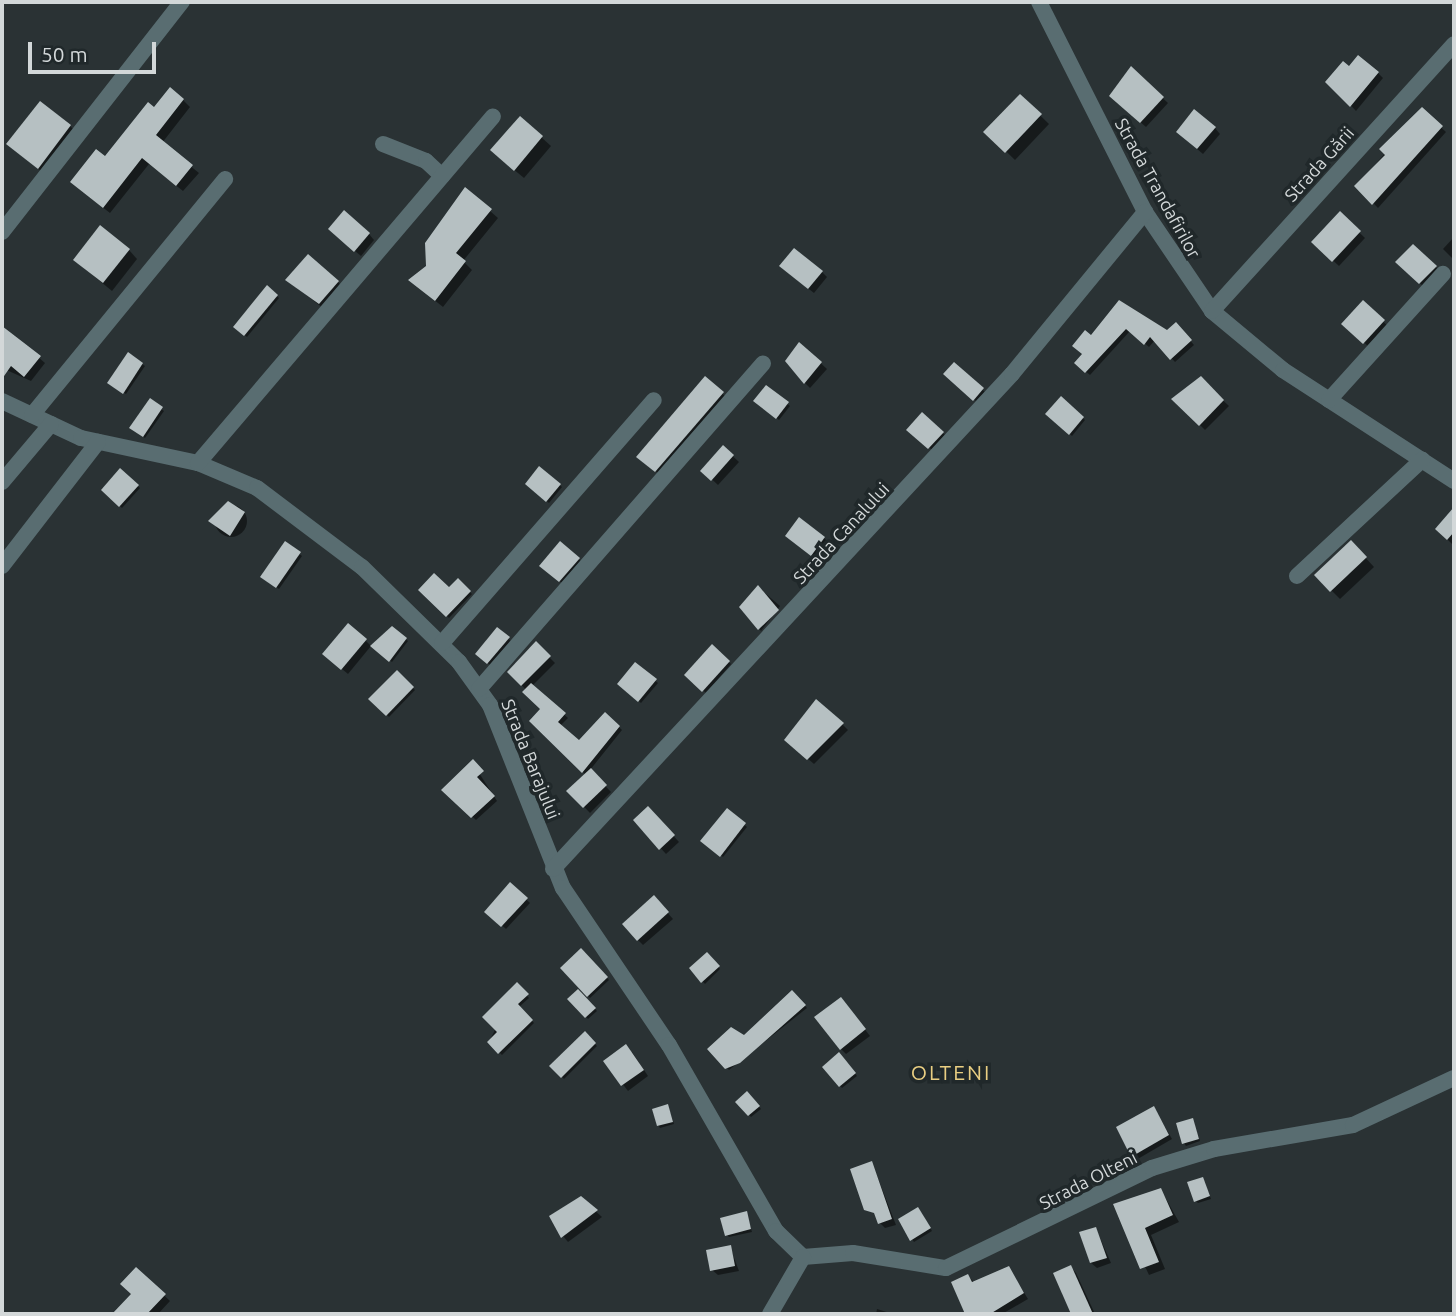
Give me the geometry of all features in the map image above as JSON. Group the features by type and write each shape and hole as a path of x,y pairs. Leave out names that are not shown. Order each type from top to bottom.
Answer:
{"street":[{"path":"2,232 182,2"},
{"name":"Strada Trandafirilor","path":"1039,2 1145,212 1212,311 1329,400 1454,481"},
{"name":"Strada Gării","path":"1212,311 1454,44"},
{"path":"198,463 494,116"},
{"path":"383,144 426,161 442,176"},
{"path":"32,415 225,179"},
{"name":"Strada Canalului","path":"554,869 1003,384 1145,212"},
{"path":"1329,400 1443,274"},
{"path":"479,689 763,364"},
{"path":"442,643 654,400"},
{"name":"Strada Barajului","path":"2,401 98,442 198,463 293,511 442,643 479,689 501,728 554,869 669,1045 776,1231 803,1257"},
{"path":"2,482 51,424"},
{"path":"2,566 98,442"},
{"path":"1297,576 1422,460"},
{"name":"Strada Olteni","path":"803,1257 853,1253 946,1268 1153,1168 1214,1149 1353,1125 1454,1078"},
{"path":"770,1314 803,1257"}],"building":[{"path":"1358,55 1379,72 1350,107 1325,82 1343,61 1349,66"},
{"path":"1131,66 1164,97 1140,123 1109,96"},
{"path":"170,87 184,99 156,135 193,165 176,186 142,158 103,208 70,182 96,149 105,156 148,102 154,107"},
{"path":"1020,94 1042,114 1005,153 983,132"},
{"path":"40,101 71,125 38,169 6,144"},
{"path":"1422,107 1443,126 1372,205 1354,186 1385,155 1379,149"},
{"path":"1194,109 1216,127 1197,149 1176,132"},
{"path":"520,116 543,136 514,171 490,150"},
{"path":"465,187 492,209 456,253 466,261 435,301 408,280 426,266 425,243"},
{"path":"344,210 370,233 354,252 328,229"},
{"path":"1340,211 1361,231 1332,262 1311,242"},
{"path":"100,225 130,249 103,283 73,260"},
{"path":"1413,244 1437,266 1419,284 1395,262"},
{"path":"794,248 823,271 808,289 779,266"},
{"path":"308,254 339,281 319,304 285,280"},
{"path":"267,285 278,295 244,336 233,327"},
{"path":"1119,300 1167,330 1176,322 1192,340 1170,360 1150,337 1144,345 1126,329 1085,373 1074,363 1082,354 1072,346 1085,330 1091,335"},
{"path":"1363,300 1385,320 1363,344 1341,324"},
{"path":"2,326 41,356 24,377 11,366 2,379"},
{"path":"799,342 822,362 804,384 785,361"},
{"path":"128,352 143,363 123,394 107,383"},
{"path":"954,362 984,388 973,401 943,374"},
{"path":"705,376 724,392 655,472 636,457"},
{"path":"1201,376 1224,400 1199,426 1171,399"},
{"path":"766,385 789,402 776,419 753,401"},
{"path":"1061,396 1084,417 1069,435 1045,414"},
{"path":"150,398 163,407 143,437 129,428"},
{"path":"922,412 944,432 928,449 906,430"},
{"path":"723,445 734,455 711,481 700,471"},
{"path":"539,466 561,484 546,502 525,484"},
{"path":"120,468 139,485 119,507 101,490"},
{"path":"228,501 245,512 230,536 208,521"},
{"path":"1454,507 1454,532 1447,540 1435,529"},
{"path":"799,517 825,537 811,556 785,536"},
{"path":"1351,540 1367,557 1330,592 1314,575"},
{"path":"285,541 301,552 276,588 260,577"},
{"path":"560,541 580,558 559,582 539,566"},
{"path":"434,573 449,587 458,578 471,591 446,617 418,590"},
{"path":"758,585 779,610 758,630 739,607"},
{"path":"348,623 367,639 341,670 322,654"},
{"path":"392,626 407,638 389,662 370,646"},
{"path":"497,627 510,637 487,664 475,654"},
{"path":"536,641 551,656 521,686 507,672"},
{"path":"712,644 730,661 702,692 684,675"},
{"path":"635,662 657,679 638,702 617,684"},
{"path":"397,670 414,687 386,716 368,699"},
{"path":"531,683 566,713 558,722 579,740 605,712 620,726 582,773 529,721 540,709 522,692"},
{"path":"816,699 844,723 807,760 784,740"},
{"path":"473,759 484,771 477,777 495,796 471,818 441,790"},
{"path":"591,768 607,785 583,808 566,791"},
{"path":"648,806 675,835 659,850 633,820"},
{"path":"727,808 746,823 720,857 700,841"},
{"path":"510,882 528,898 501,927 484,912"},
{"path":"654,895 669,912 637,941 622,924"},
{"path":"581,948 608,977 587,997 560,968"},
{"path":"707,952 720,966 701,983 689,968"},
{"path":"517,982 529,994 518,1004 533,1020 498,1054 487,1042 497,1032 482,1017"},
{"path":"578,989 596,1008 585,1018 567,999"},
{"path":"792,990 806,1005 740,1063 725,1069 707,1049 731,1027 744,1035"},
{"path":"841,997 866,1029 840,1050 814,1017"},
{"path":"585,1031 596,1043 561,1078 549,1066"},
{"path":"626,1044 644,1070 621,1086 603,1061"},
{"path":"839,1052 856,1073 839,1087 822,1067"},
{"path":"747,1091 760,1106 748,1116 735,1102"},
{"path":"668,1104 673,1122 657,1126 652,1109"},
{"path":"1154,1106 1169,1135 1131,1157 1116,1127"},
{"path":"1193,1118 1199,1139 1182,1144 1176,1123"},
{"path":"872,1161 892,1219 878,1224 874,1213 864,1210 850,1169"},
{"path":"1203,1177 1210,1196 1194,1202 1187,1182"},
{"path":"1161,1188 1173,1215 1145,1228 1159,1262 1140,1269 1113,1204"},
{"path":"581,1196 598,1210 561,1238 549,1216"},
{"path":"918,1207 931,1228 910,1241 898,1219"},
{"path":"747,1211 751,1229 725,1236 720,1218"},
{"path":"1096,1227 1107,1258 1090,1263 1079,1232"},
{"path":"731,1245 735,1266 710,1271 706,1250"},
{"path":"1071,1265 1093,1314 1071,1314 1053,1273"},
{"path":"1009,1266 1024,1293 990,1314 965,1314 951,1282 968,1274 972,1282"},
{"path":"136,1267 166,1294 147,1314 112,1314 131,1294 120,1284"}],"district":[{"name":"OLTENI","path":"951,1072"}]}
